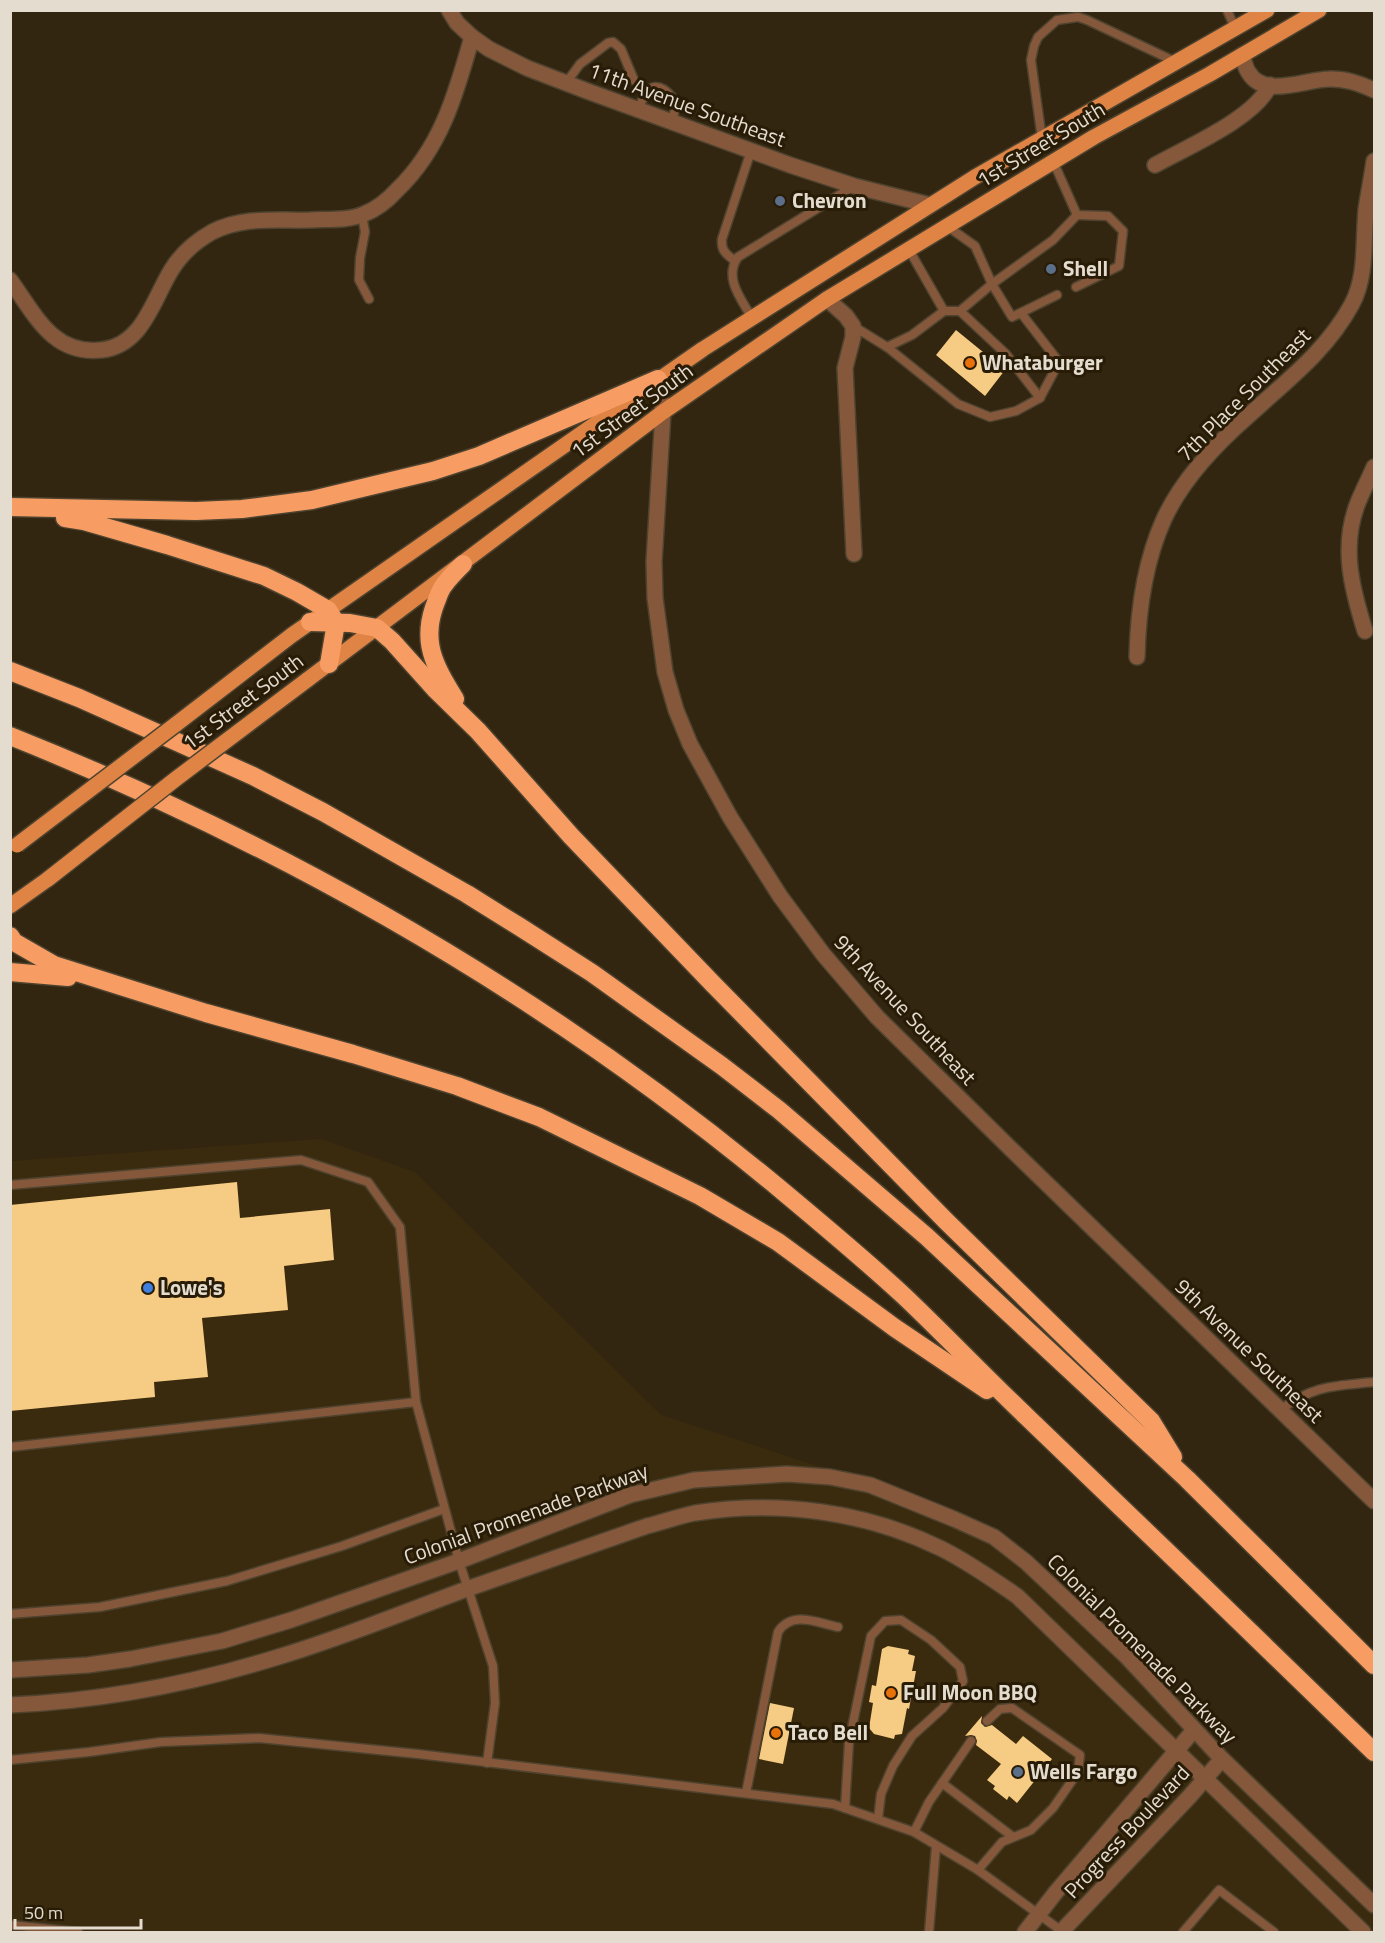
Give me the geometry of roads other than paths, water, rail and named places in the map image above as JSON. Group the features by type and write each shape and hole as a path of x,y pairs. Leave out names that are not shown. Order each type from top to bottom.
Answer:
{"highway":[{"path":"10,508 196,511 242,509 312,500 423,473 479,456 658,379"},
{"path":"10,508 84,521 167,544 264,576 297,592 332,616 377,628 471,724 571,836 713,984 955,1230 1151,1421 1187,1479"},
{"path":"463,564 442,587 431,615 428,641 442,678 471,724"},
{"path":"310,622 332,616"},
{"path":"329,664 332,616"},
{"path":"10,671 79,698 253,776 323,812 467,894 592,973 779,1110 927,1237 1187,1479 1374,1665"},
{"path":"10,736 196,817 316,878 421,937 542,1012 650,1089 779,1188 904,1296 1374,1752"},
{"path":"10,936 14,942 54,965 206,1013 447,1083 539,1117 700,1196 778,1242 895,1328 1026,1416"},
{"path":"10,972 102,980"}],"main road":[{"name":"1st Street South","path":"332,616 658,379 752,318 930,205 1267,10"},
{"name":"1st Street South","path":"10,906 663,412 826,299 1094,136 1319,10"},
{"path":"1235,28 1242,55"},
{"path":"1041,139 1053,161"},
{"path":"930,205 946,225"},
{"name":"1st Street South","path":"13,851 310,622"}],"street":[{"name":"11th Avenue Southeast","path":"449,10 457,23 489,49 566,83 854,186 930,205"},
{"path":"10,280 55,339 75,349 97,351 114,349 128,339 147,319 172,269 199,239 237,223 266,220 336,219 362,215 374,210 390,198 420,166 439,135 472,37"},
{"path":"1242,55 1249,73 1256,80 1270,85 1337,79 1374,90"},
{"path":"1155,165 1234,121 1256,104 1270,85"},
{"name":"7th Place Southeast","path":"1137,657 1138,631 1154,546 1165,518 1177,498 1213,449 1311,360 1341,323 1353,302 1364,261 1366,207 1374,161"},
{"path":"826,299 846,316 853,326 853,337 845,368 854,554"},
{"name":"9th Avenue Southeast","path":"658,379 663,412 654,562 659,637 665,672 676,711 709,782 780,896 823,954 923,1064 1374,1501"},
{"path":"1365,632 1355,600 1348,551 1357,506 1374,466"},
{"name":"Colonial Promenade Parkway","path":"10,1670 109,1662 222,1641 291,1620 459,1561 630,1495 694,1479 787,1474 830,1477 870,1485 994,1537 1026,1562 1118,1649 1222,1759 1374,1905"},
{"path":"10,1705 63,1702 176,1684 215,1675 289,1654 647,1526 694,1514 749,1508 787,1508 839,1515 881,1525 940,1548 974,1566 1017,1596 1363,1932"},
{"name":"Progress Boulevard","path":"1025,1932 1194,1730"},
{"name":"Progress Boulevard","path":"1062,1932 1222,1759"}],"lane":[{"path":"1227,10 1235,28"},
{"path":"1041,139 1031,60 1038,37 1057,20 1078,17 1087,20 1176,62"},
{"path":"566,83 580,64 608,43 613,42 621,49 634,80 646,92"},
{"path":"638,110 646,92 660,88 669,93 676,105 672,122"},
{"path":"735,261 723,252 722,239 751,151"},
{"path":"1053,161 1077,215"},
{"path":"752,318 734,286 732,273 735,261 769,237 854,186"},
{"path":"362,215 365,232 359,280 369,299"},
{"path":"887,348 912,335 944,311 960,311 992,284 1053,240 1077,215 1108,216 1122,231 1119,266 1076,287"},
{"path":"946,225 975,246 992,284 1012,317 1057,295"},
{"path":"908,248 944,311"},
{"path":"960,311 1006,354 1040,398"},
{"path":"853,326 887,348 958,404 990,417 1016,411 1040,398 1059,362 1021,313"},
{"path":"10,1185 301,1160 368,1182 400,1227 416,1402 467,1589 493,1666 495,1703 488,1763"},
{"path":"1280,1410 1297,1398 1321,1388 1374,1382"},
{"path":"10,1447 416,1402"},
{"path":"10,1614 100,1607 226,1581 342,1546 444,1509"},
{"path":"746,1793 778,1632 787,1622 798,1618 838,1627"},
{"path":"845,1808 849,1742 871,1635 885,1621 901,1620 931,1640 954,1660 960,1667 963,1681 943,1708 912,1736 893,1766 881,1794 878,1819"},
{"path":"978,1870 1002,1842 1031,1830 1053,1808 1078,1772 1080,1755 1012,1708 1000,1709 987,1721"},
{"path":"10,1760 161,1742 260,1738 833,1804 914,1832 978,1870 1062,1932"},
{"path":"914,1832 929,1802 971,1741"},
{"path":"942,1783 1013,1837"},
{"path":"929,1932 936,1846"},
{"path":"1183,1932 1219,1890 1274,1932"},
{"path":"10,1925 78,1932"}],"place":[{"name":"Chevron","path":"780,201"},
{"name":"Shell","path":"1051,269"},
{"name":"Whataburger","path":"970,363"},
{"name":"Lowe's","path":"148,1288"},
{"name":"Full Moon BBQ","path":"891,1693"},
{"name":"Taco Bell","path":"776,1733"},
{"name":"Wells Fargo","path":"1018,1772"}]}
